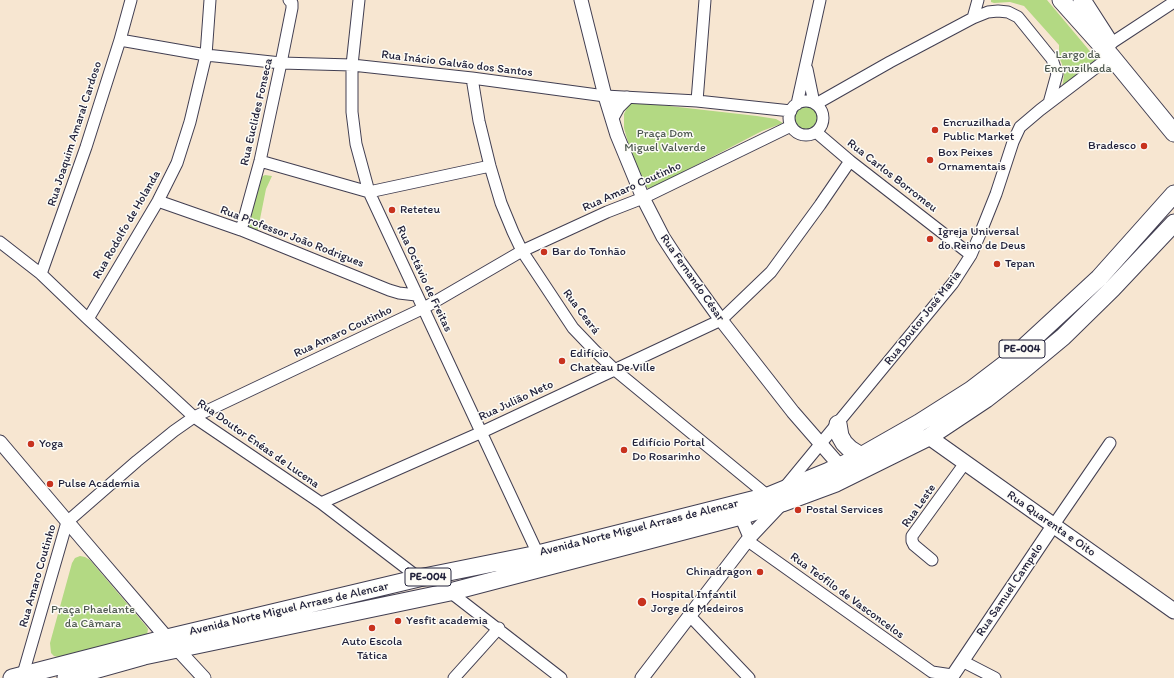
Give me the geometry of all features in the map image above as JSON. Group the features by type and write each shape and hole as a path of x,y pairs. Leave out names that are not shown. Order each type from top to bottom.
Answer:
{"main road":[{"path":"1061,0 1110,50"},
{"path":"1082,0 1126,75 1174,133"},
{"name":"Avenida Norte Miguel Arraes de Alencar","path":"844,472 861,456 971,390 1010,361 1099,278 1174,194"},
{"name":"Avenida Norte Miguel Arraes de Alencar","path":"72,677 102,672 172,643 419,578 538,554 778,496 844,472 929,437 986,399 1063,338 1112,289 1174,223"},
{"path":"838,424 840,436 844,443 861,456"},
{"name":"Rua Quarenta e Oito","path":"929,437 1174,611"},
{"name":"Avenida Norte Miguel Arraes de Alencar","path":"17,676 172,643 450,592 741,516 778,496"}],"street":[{"name":"Rua Joaquim Amaral Cardoso","path":"41,274 86,147 131,0"},
{"name":"Rua Rodolfo de Holanda","path":"88,319 158,200 177,163 190,122 206,55 210,0"},
{"name":"Rua Euclides Fonseca","path":"241,230 260,161 281,63 292,8 292,4 289,0"},
{"name":"Rua Octávio de Freitas","path":"359,0 352,65 352,112 356,144 369,192 538,554"},
{"name":"Rua Fernando César","path":"581,0 605,96 617,135 643,198 663,237 721,320 793,412 822,444 844,472"},
{"path":"697,101 705,0"},
{"path":"794,107 807,101 815,103 820,108 823,118 822,123 816,132 805,135 799,133 791,126 790,116 806,65 820,0"},
{"path":"973,18 978,0"},
{"path":"1049,103 1110,50 1174,2"},
{"path":"815,103 973,18 988,12 998,11 1008,12 1018,17 1052,59 1057,74 1049,103"},
{"name":"Rua Inácio Galvão dos Santos","path":"120,40 206,55 281,63 352,65 472,78 605,96 794,107"},
{"path":"806,65 815,103"},
{"name":"Rua Ceará","path":"472,78 490,166 502,203 522,251 573,328 615,370 778,496"},
{"path":"612,118 618,107 627,98"},
{"name":"Rua Doutor José Maria","path":"642,678 749,539 778,496 953,283 971,255 996,194 1017,133 1024,122 1049,103"},
{"name":"Rua Amaro Coutinho","path":"17,676 67,522 174,431 194,417 424,308 522,251 608,212 643,198 791,126"},
{"name":"Rua Carlos Borromeu","path":"816,132 850,161 971,255"},
{"path":"260,161 369,192 490,166"},
{"name":"Rua Julião Neto","path":"321,503 482,432 721,320 771,272 816,211 850,161"},
{"name":"Rua Professor João Rodrigues","path":"158,200 241,230 389,290 416,295"},
{"name":"Rua Doutor Enéas de Lucena","path":"0,242 41,274 194,417 321,503 419,578"},
{"path":"0,442 67,522 204,678"},
{"name":"Rua Samuel Campelo","path":"952,677 1110,443"},
{"name":"Rua Leste","path":"932,560 914,545 912,536 965,463"},
{"path":"741,516 749,539"},
{"name":"Rua Teófilo de Vasconcelos","path":"749,539 934,675 952,677"},
{"path":"450,592 561,678"},
{"path":"690,616 749,678"},
{"path":"454,678 498,628"},
{"path":"962,661 995,678"}],"green space":[{"name":"Largo da Encruzilhada","path":"991,0 1047,0 1099,62 1060,92 1064,73 1059,57 1059,45 1024,6 1010,2 994,3 991,2"},
{"name":"Praça Dom Miguel Valverde","path":"634,102 757,116 776,119 783,123 762,131 654,187 648,188 644,185 631,153 624,128 624,114 628,106"},
{"path":"803,102 809,102 818,106 822,118 818,130 809,134 803,134 794,130 790,121 790,115 794,106"},
{"path":"265,175 272,176 266,189 257,234 248,229 261,177"},
{"name":"Praça Phaelante da Câmara","path":"80,556 90,560 146,626 148,629 147,635 62,658 54,656 51,653 50,643 72,563 75,558"}],"place":[{"name":"Encruzilhada Public Market","path":"935,130"},
{"name":"Bradesco","path":"1144,146"},
{"name":"Box Peixes Ornamentais","path":"930,160"},
{"name":"Reteteu","path":"392,210"},
{"name":"Igreja Universal do Reino de Deus","path":"930,239"},
{"name":"Bar do Tonhão","path":"544,252"},
{"name":"Tepan","path":"997,264"},
{"name":"Edifício Chateau De Ville","path":"562,361"},
{"name":"Yoga","path":"31,444"},
{"name":"Edifício Portal Do Rosarinho","path":"624,450"},
{"name":"Pulse Academia","path":"50,484"},
{"name":"Postal Services","path":"798,510"},
{"name":"Chinadragon","path":"760,572"},
{"name":"Hospital Infantil Jorge de Medeiros","path":"642,602"},
{"name":"Yesfit academia","path":"398,621"},
{"name":"Auto Escola Tática","path":"372,628"}]}
